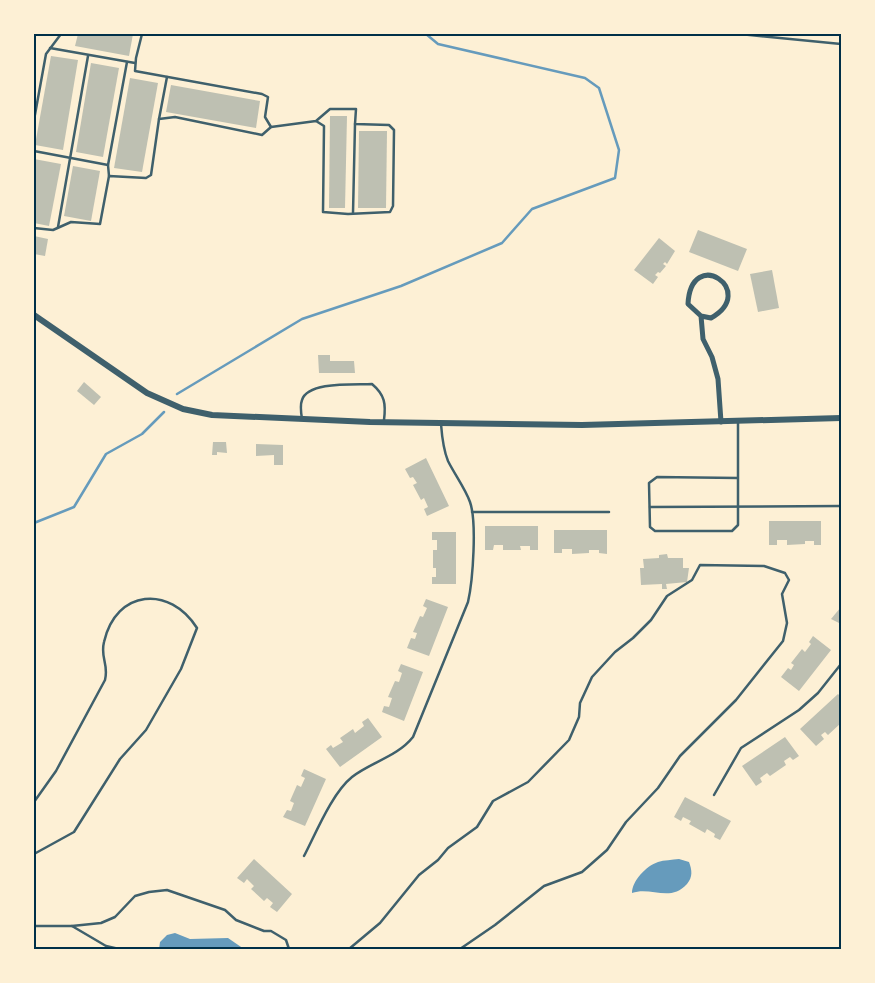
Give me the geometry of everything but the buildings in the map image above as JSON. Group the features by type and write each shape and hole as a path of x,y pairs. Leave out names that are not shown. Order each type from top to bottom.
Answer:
{"street":[{"path":"701,316 711,318 722,311 727,303 728,292 725,283 715,276 704,275 694,280 689,290 688,304 701,316 703,339 712,357 718,379 721,422"},
{"path":"34,315 122,378 171,404 212,416 384,422 582,425 841,418"}],"lane":[{"path":"34,120 46,54 61,34"},
{"path":"142,34 135,71 262,94 268,97 265,117 271,127"},
{"path":"740,34 841,44"},
{"path":"50,48 136,63"},
{"path":"58,227 88,56"},
{"path":"34,228 53,230 71,222 100,224 109,176 108,165 127,62"},
{"path":"109,176 146,178 151,175 167,77"},
{"path":"160,119 174,117 262,135 271,127 316,121 330,109 356,108 354,124 353,214"},
{"path":"316,121 324,126 323,212 353,214 390,212 393,206 394,130 389,125 354,124"},
{"path":"34,151 108,165"},
{"path":"302,420 301,401 306,393 316,388 372,384 381,391 386,405 384,422"},
{"path":"304,856 332,803 346,782 402,748 417,730 468,602 472,578 472,512 469,499 448,460 443,443 441,422"},
{"path":"738,422 738,478 738,525 732,531 655,531 650,527 649,483 657,477 738,478"},
{"path":"650,507 738,505 841,506"},
{"path":"472,512 609,512"},
{"path":"349,949 380,923 419,875 438,860 448,848 477,827 493,801 528,782 569,740 579,717 580,703 592,677 615,652 651,620 667,596 692,580 700,565 764,566 785,573 788,580 782,594 787,623 786,635 746,689 686,750 658,788 626,822 602,856 576,875 544,886 495,925 460,949"},
{"path":"34,802 56,771 105,680 107,669 103,658 104,643 116,614 126,604 148,599 162,601 178,608 192,619 197,628 186,660 146,730 120,759 74,832 34,854"},
{"path":"714,795 741,748 799,710 818,693 841,664"},
{"path":"34,926 72,926 101,923 115,917 135,896 167,890 225,910 236,920 264,931 271,931 286,940 289,949"},
{"path":"72,926 106,946 119,949"}],"water":[{"path":"679,859 689,862 691,871 689,881 681,890 667,893 639,891 632,893 634,884 640,874 653,864 660,861"},
{"path":"175,933 190,939 228,938 244,949 159,949 160,942 167,935"}],"waterway":[{"path":"177,394 302,319 401,286 502,243 532,209 615,178 619,150 599,88 585,78 438,44 426,34"},
{"path":"34,523 74,507 106,454 142,434 164,412"}]}
